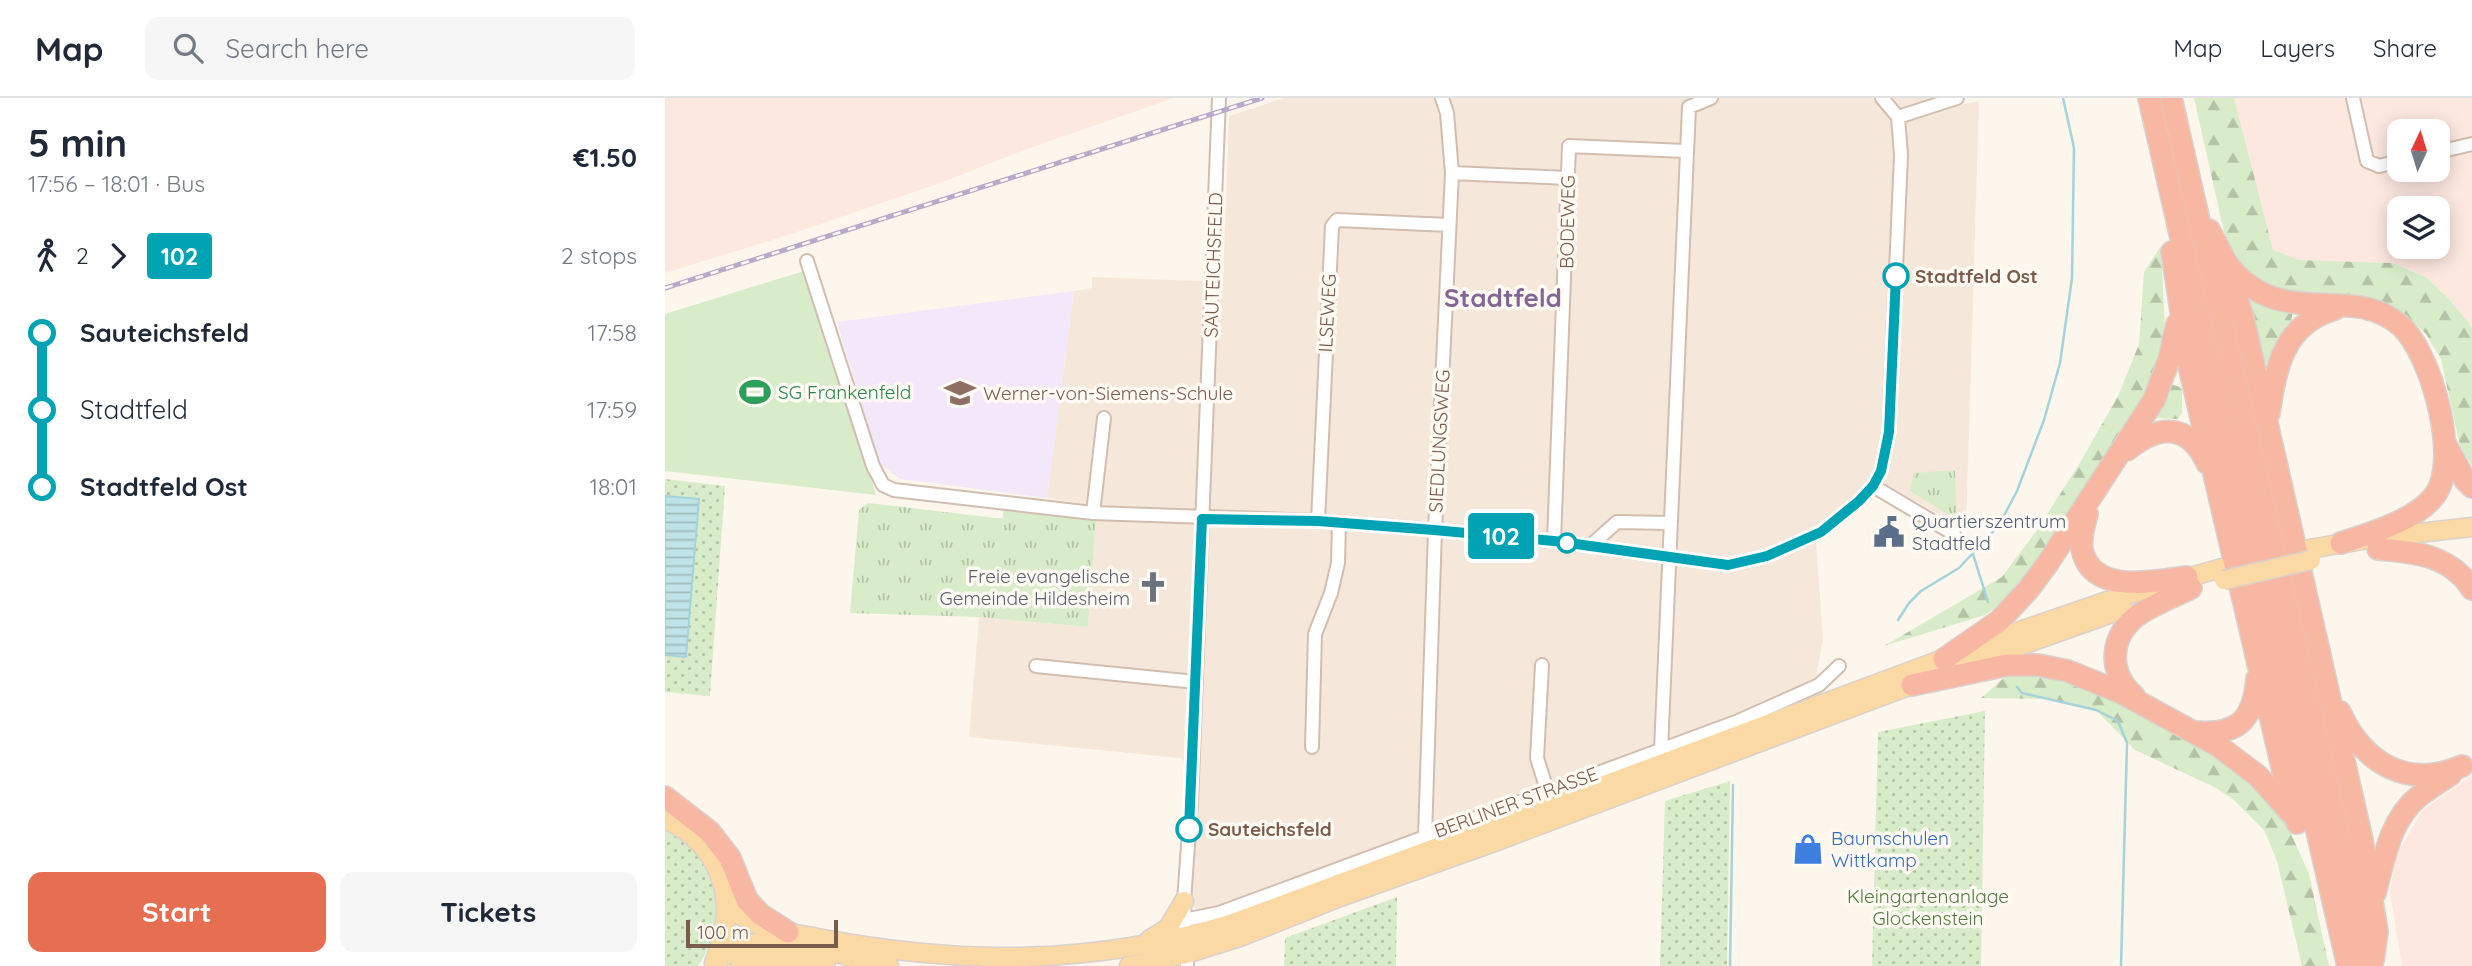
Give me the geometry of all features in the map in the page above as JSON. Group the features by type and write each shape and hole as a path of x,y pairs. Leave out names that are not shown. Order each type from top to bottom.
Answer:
{"highway":[{"path":"2149,98 2348,966"},
{"path":"2171,98 2371,966"},
{"path":"2197,207 2226,262 2243,318 2374,900 2377,932 2371,966"},
{"path":"2174,208 2171,247 2190,370 2258,665 2297,823 2331,889"},
{"path":"2226,262 2246,283 2277,299 2300,304 2368,308 2385,315 2410,335 2427,368 2444,441 2443,474 2435,496 2399,521 2341,543"},
{"path":"2267,425 2278,365 2295,333 2314,317 2346,305"},
{"path":"1944,659 1999,621 2048,563 2157,393 2169,360 2180,312"},
{"path":"2117,457 2148,435 2159,431 2172,431 2188,437 2200,447 2217,486"},
{"path":"2444,441 2465,480 2472,487"},
{"path":"2090,500 2082,540 2083,553 2090,566 2099,573 2120,581 2189,583"},
{"path":"2378,549 2431,556 2451,566 2465,578 2472,589"},
{"path":"2143,704 2125,688 2118,676 2114,663 2120,636 2139,614 2189,583"},
{"path":"1912,685 2007,665 2038,665 2087,677 2217,745 2258,776 2297,823"},
{"path":"2192,732 2215,733 2241,724 2255,699 2258,665"},
{"path":"2326,682 2355,738 2385,765 2398,771 2423,776 2436,775 2467,762"},
{"path":"2374,900 2385,854 2404,813 2417,798 2467,762"},
{"path":"665,797 711,832 730,858 747,900 760,914 788,932"}],"main road":[{"path":"1186,944 1233,923 2064,616 2310,554 2341,543 2472,527"},
{"path":"2310,554 2378,549 2472,537"},
{"path":"1186,944 1240,937 1340,897 2189,583"},
{"path":"1736,722 1770,724"},
{"path":"665,819 685,831 703,848 717,869 727,902 727,916 723,940 713,965"},
{"path":"1140,946 1168,928 1184,901"},
{"name":"BERLINER STRASSE","path":"727,902 743,918 788,932 881,949 963,958 1028,959 1140,946 1186,944"},
{"path":"713,965 737,948 765,941 794,944 889,966"},
{"name":"BERLINER STRASSE","path":"1129,966 1156,964 1186,944"},
{"path":"740,966 756,959 782,957 879,966"}],"street":[{"name":"SAUTEICHSFELD","path":"1186,944 1184,901 1196,682 1219,98"},
{"name":"SIEDLUNGSWEG","path":"1425,836 1434,530 1452,173 1447,113 1443,98"},
{"path":"1661,750 1685,151 1689,107 1711,98"},
{"path":"807,261 873,466 883,485 894,490 1093,513 1339,522 1434,530 1554,541 1728,565 1767,556 1821,532 1873,486 1884,460 1889,432 1900,167 1898,117 1882,98"},
{"path":"1898,117 1957,98"},
{"path":"2353,98 2367,161 2379,166 2387,164"},
{"path":"2450,149 2472,144"},
{"name":"BODEWEG","path":"1554,541 1569,146 1685,151"},
{"path":"1452,173 1568,178"},
{"name":"ILSEWEG","path":"1318,521 1332,226 1337,220 1449,225"},
{"path":"1093,513 1104,418"},
{"path":"1873,486 1954,534"},
{"path":"1312,747 1315,634 1331,593 1338,563 1339,522"},
{"path":"1590,546 1617,522 1670,523"},
{"path":"1542,665 1537,758 1548,790"},
{"path":"1036,666 1196,682"},
{"name":"BERLINER STRASSE","path":"1186,944 1202,917 1736,722 1819,685 1839,666"}],"shaded area":[{"path":"665,98 1174,98 1024,150 943,182 788,235 665,273"},
{"path":"1284,98 1948,98 1950,107 1979,101 1966,530 1873,477 1840,509 1815,527 1823,639 1816,677 1770,701 1676,737 1201,911 1190,902 1200,763 1185,762 1180,758 969,737 979,617 1088,627 1097,506 1047,498 1074,291 1092,288 1092,277 1223,282 1229,116"},
{"path":"2234,98 2472,98 2472,327 2426,277 2392,263 2298,260 2273,250"},
{"name":"Werner-von-Siemens-Schule","path":"1074,291 1047,498 900,479 880,464 837,322"},
{"path":"2472,775 2472,966 2402,966 2390,892 2396,855 2423,810"}],"green space":[{"path":"2194,98 2234,98 2273,250 2299,260 2392,263 2426,277 2472,327 2472,466 2460,446 2441,359 2426,334 2403,313 2363,297 2300,296 2272,290 2250,278 2229,254"},
{"path":"2161,246 2165,333 2146,392 2023,581 2005,600 1985,615 1884,646 2002,577 2035,533 2118,396 2139,344 2144,272"},
{"name":"SG Frankenfeld","path":"807,270 876,495 665,471 665,314"},
{"path":"2239,282 2274,307 2292,314 2291,325 2262,370"},
{"path":"2171,384 2182,388 2182,413 2178,419 2156,418 2160,400"},
{"path":"1955,470 1956,519 1910,491 1914,473"},
{"path":"665,479 725,486 710,696 665,692"},
{"path":"868,503 996,518 1003,518 1003,510 1096,519 1088,627 979,617 850,613 859,510"},
{"path":"2013,670 2068,677 2193,740 2262,791 2285,820 2309,874 2329,966 2302,966 2277,861 2264,830 2234,800 2216,788 2135,750 2096,710 2045,699 1981,698"},
{"name":"Kleingartenanlage Glockenstein","path":"1985,711 1981,966 1872,966 1878,732"},
{"path":"1730,781 1727,966 1660,966 1665,801"},
{"path":"665,830 684,841 698,855 715,890 715,929 698,966 665,966"},
{"path":"1397,897 1396,966 1284,966 1285,938"}],"water":[{"path":"665,496 699,499 686,657 665,655"}],"waterway":[{"path":"1898,620 1921,591 1959,568 1999,525 2017,491 2044,420 2060,363 2072,278 2074,148 2063,98"},
{"path":"1973,554 1988,602"},
{"path":"2017,687 2022,693 2096,710 2118,721 2127,743 2121,966"},
{"path":"1730,966 1733,785"}],"railway":[{"path":"665,288 1262,98"}],"bus line":[{"name":"102","path":"1189,829 1202,519 1318,521 1434,530 1554,541 1728,565 1767,556 1821,532 1859,501 1873,486 1881,471 1889,432 1896,276"}],"place":[{"name":"Stadtfeld Ost","path":"1896,276"},
{"name":"SG Frankenfeld","path":"755,392"},
{"name":"Werner-von-Siemens-Schule","path":"960,393"},
{"name":"Quartierszentrum Stadtfeld","path":"1889,532"},
{"name":"Freie evangelische Gemeinde Hildesheim","path":"1153,587"},
{"name":"Sauteichsfeld","path":"1189,829"},
{"name":"Baumschulen Wittkamp","path":"1808,849"}],"district":[{"name":"Stadtfeld","path":"1503,297"}]}
